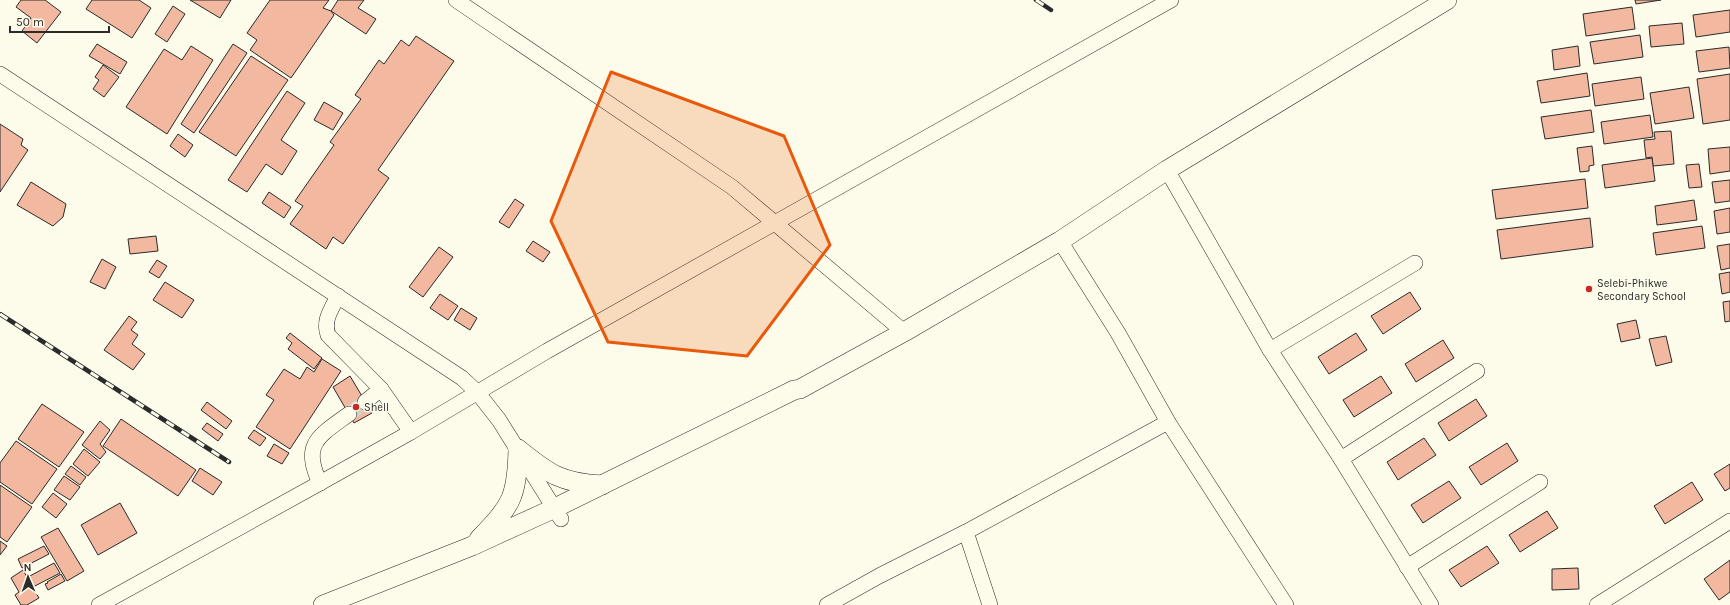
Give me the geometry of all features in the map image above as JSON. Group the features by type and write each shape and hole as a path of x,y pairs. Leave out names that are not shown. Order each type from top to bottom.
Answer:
{"main road":[{"path":"323,605 472,546 558,514 604,485 794,390 800,389 904,332 1060,241 1167,170 1447,0"},
{"path":"357,604 467,561 558,514 704,449 763,416 796,395 800,389"},
{"path":"518,449 545,470 560,478 573,482 604,485"},
{"path":"472,546 503,513 512,499 516,484 518,449"}],"street":[{"path":"456,0 732,187 904,332"},
{"path":"99,605 320,483 410,432 546,351 1171,0"},
{"path":"0,74 462,378 477,392 499,420 558,514"},
{"path":"1167,170 1270,350 1341,459 1431,605"},
{"path":"1060,241 1118,333 1168,422 1286,605"},
{"path":"1270,350 1416,263"},
{"path":"338,296 327,318 326,326 328,335 381,390 410,432"},
{"path":"1341,459 1477,371"},
{"path":"365,402 381,390"},
{"path":"320,483 313,469 312,457 314,445 320,436 349,414"},
{"path":"827,605 879,576 966,532 1168,422"},
{"path":"1407,567 1540,482"},
{"path":"1596,605 1730,521"},
{"path":"966,532 990,605"}],"highlighted area":[{"path":"611,72 784,136 830,245 747,356 608,342 551,221"}],"building":[{"path":"21,0 45,0 61,12 37,43 22,31 31,18 16,7"},
{"path":"92,0 139,0 151,8 132,38 86,9"},
{"path":"190,0 231,0 220,18"},
{"path":"270,0 329,0 323,8 331,11 334,15 291,78 250,50 257,40 247,33"},
{"path":"338,0 364,0 358,8 376,19 366,34 331,11"},
{"path":"1635,0 1661,0 1636,4"},
{"path":"173,6 185,14 167,42 155,34"},
{"path":"1632,7 1635,29 1586,36 1583,14"},
{"path":"1730,10 1730,32 1696,37 1693,15"},
{"path":"1682,23 1684,44 1651,47 1649,26"},
{"path":"1640,35 1643,57 1594,64 1590,42"},
{"path":"416,36 454,61 378,170 389,178 343,244 333,237 326,249 290,224 303,206 295,201 334,145 330,142 361,99 355,95 379,60 384,64 401,40 409,46"},
{"path":"97,44 127,62 120,74 89,56"},
{"path":"233,44 247,53 194,133 181,124"},
{"path":"191,46 213,60 167,134 126,107 164,49 182,60"},
{"path":"1578,46 1580,66 1554,70 1552,50"},
{"path":"1729,47 1730,68 1699,72 1696,51"},
{"path":"251,56 288,80 236,156 199,132"},
{"path":"103,65 119,77 104,97 93,89 99,80 95,77"},
{"path":"1587,73 1590,96 1541,103 1537,81"},
{"path":"1730,74 1730,120 1703,124 1697,79"},
{"path":"1641,77 1644,99 1595,106 1592,84"},
{"path":"1689,87 1694,118 1655,124 1650,93"},
{"path":"287,91 305,103 281,140 297,151 282,175 266,164 247,192 228,180"},
{"path":"324,102 343,113 333,130 314,120"},
{"path":"1591,110 1594,132 1545,139 1541,117"},
{"path":"1650,115 1653,137 1604,144 1601,122"},
{"path":"0,124 23,139 21,145 28,150 0,192"},
{"path":"1671,131 1674,164 1653,166 1652,157 1646,158 1644,140 1655,139 1654,132"},
{"path":"178,134 193,145 185,157 170,146"},
{"path":"1592,146 1594,165 1589,166 1589,171 1580,172 1577,148"},
{"path":"1730,147 1730,171 1710,174 1708,149"},
{"path":"1652,158 1655,181 1605,188 1602,165"},
{"path":"1699,164 1702,187 1689,188 1686,165"},
{"path":"1585,179 1588,208 1496,219 1492,190"},
{"path":"1730,180 1730,201 1715,203 1712,182"},
{"path":"31,182 66,204 63,217 53,226 17,205"},
{"path":"269,192 291,207 284,218 262,203"},
{"path":"515,199 524,205 509,228 499,222"},
{"path":"1694,200 1697,220 1657,225 1655,206"},
{"path":"1730,208 1730,232 1717,234 1714,211"},
{"path":"1590,218 1593,247 1501,259 1497,230"},
{"path":"1702,226 1705,248 1656,255 1653,233"},
{"path":"156,236 158,251 130,254 128,239"},
{"path":"533,241 550,252 543,262 526,251"},
{"path":"1730,244 1730,268 1721,270 1717,246"},
{"path":"439,247 453,257 423,297 409,287"},
{"path":"102,259 116,267 105,289 90,282"},
{"path":"157,260 167,266 159,278 149,272"},
{"path":"1730,272 1730,292 1722,294 1719,274"},
{"path":"165,282 194,300 182,318 153,300"},
{"path":"1410,292 1421,309 1383,334 1371,316"},
{"path":"440,294 458,306 448,320 430,308"},
{"path":"1730,301 1730,321 1725,322 1723,302"},
{"path":"461,308 477,318 470,330 454,320"},
{"path":"129,316 137,322 131,330 138,335 132,344 145,354 133,370 104,350"},
{"path":"1636,320 1640,338 1621,342 1617,324"},
{"path":"290,333 322,358 314,369 288,349 292,343 286,338"},
{"path":"1356,333 1367,350 1329,374 1318,357"},
{"path":"1666,336 1672,362 1656,366 1649,339"},
{"path":"1443,340 1454,358 1416,382 1405,364"},
{"path":"322,359 341,371 290,449 256,427 274,400 266,395 284,369 300,379 307,367 314,372"},
{"path":"350,376 372,413 354,423 333,387"},
{"path":"1381,376 1392,393 1354,417 1343,400"},
{"path":"1476,399 1487,416 1449,441 1438,423"},
{"path":"207,402 232,421 226,429 201,410"},
{"path":"42,404 84,432 59,467 18,439"},
{"path":"121,419 196,470 178,496 103,446"},
{"path":"100,421 110,430 100,444 106,452 100,459 82,445"},
{"path":"207,423 223,434 218,441 202,429"},
{"path":"254,430 266,438 260,446 248,438"},
{"path":"1424,438 1436,455 1398,480 1387,462"},
{"path":"16,441 57,469 32,504 0,482 0,463"},
{"path":"1507,443 1518,461 1481,485 1469,467"},
{"path":"274,444 289,453 282,464 267,456"},
{"path":"84,449 100,462 88,476 73,464"},
{"path":"1730,464 1730,488 1725,491 1714,474"},
{"path":"71,466 86,477 80,485 65,474"},
{"path":"200,468 222,482 213,495 192,481"},
{"path":"64,476 80,487 70,500 54,490"},
{"path":"1449,481 1461,498 1423,523 1411,505"},
{"path":"1692,482 1703,500 1665,524 1654,506"},
{"path":"0,485 32,507 7,542 0,537"},
{"path":"53,493 67,504 56,518 42,507"},
{"path":"120,503 137,533 98,555 81,525"},
{"path":"1547,511 1558,528 1520,552 1509,535"},
{"path":"58,528 84,571 67,581 41,537"},
{"path":"0,541 7,546 0,555"},
{"path":"44,546 49,554 22,568 18,559"},
{"path":"1487,546 1499,563 1461,587 1449,570"},
{"path":"1730,560 1730,592 1719,600 1704,579"},
{"path":"54,563 60,573 33,587 28,577"},
{"path":"1578,568 1579,589 1552,590 1552,569"},
{"path":"23,570 39,598 27,605 21,605 15,595 19,592 11,578"},
{"path":"61,574 65,581 48,590 45,584"}],"tunnel":[{"path":"349,414 365,402"}],"railway":[{"path":"1036,0 1051,10"},
{"path":"0,314 229,462"}],"place":[{"name":"Selebi-Phikwe Secondary School","path":"1589,289"},
{"name":"Shell","path":"356,407"}]}
